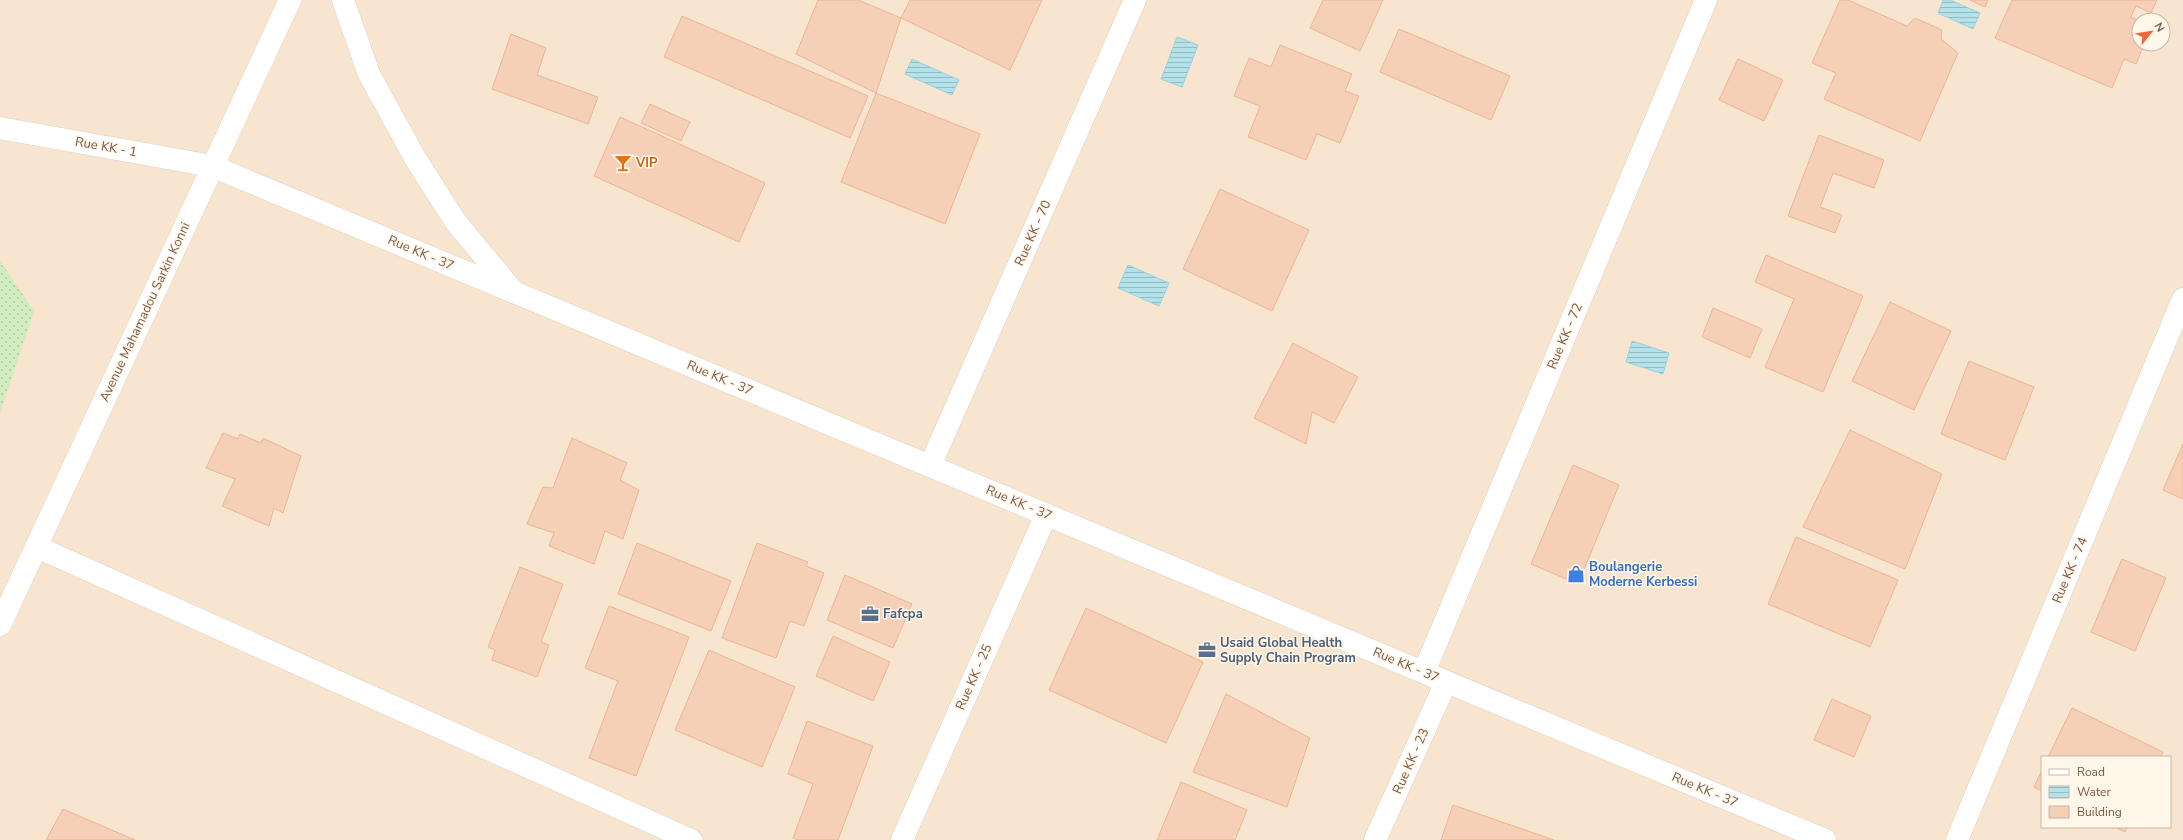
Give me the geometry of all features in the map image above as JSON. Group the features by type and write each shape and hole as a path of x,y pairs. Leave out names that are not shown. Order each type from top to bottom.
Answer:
{"street":[{"name":"Avenue Mahamadou Sarkin Konni","path":"0,625 290,0"},
{"path":"344,0 369,74 415,158 455,221 514,292"},
{"name":"Rue KK - 70","path":"930,466 1135,0"},
{"name":"Rue KK - 72","path":"1424,672 1706,0"},
{"name":"Rue KK - 1","path":"0,128 212,166"},
{"name":"Rue KK - 37","path":"212,166 1824,840"},
{"name":"Rue KK - 74","path":"1957,840 2183,299"},
{"name":"Rue KK - 25","path":"902,840 1046,514"},
{"path":"37,547 692,840"},
{"name":"Rue KK - 23","path":"1375,840 1446,682"}],"shaded area":[{"path":"0,0 2183,0 2183,840 0,840"}],"green space":[{"path":"0,261 34,311 0,413"}],"water":[{"path":"1943,0 1950,0 1980,13 1973,29 1938,13"},
{"path":"1177,37 1198,45 1182,87 1161,79"},
{"path":"912,59 959,80 952,95 905,74"},
{"path":"1128,265 1169,283 1159,306 1118,288"},
{"path":"1632,341 1669,353 1663,374 1626,362"}],"building":[{"path":"818,0 858,0 901,18 876,93 796,54"},
{"path":"910,0 1042,0 1010,70 901,18"},
{"path":"1323,0 1383,0 1360,51 1310,28"},
{"path":"1840,0 1848,0 1907,26 1915,18 1942,30 1941,39 1958,53 1920,141 1824,99 1836,73 1812,63"},
{"path":"1970,0 1988,0 1985,7"},
{"path":"2012,0 2157,0 2151,12 2136,6 2133,12 2131,12 2131,52 2141,52 2136,64 2124,59 2112,88 1995,38"},
{"path":"682,16 868,96 850,138 664,57"},
{"path":"1399,29 1510,76 1491,120 1380,72"},
{"path":"511,34 546,48 537,75 598,97 588,124 492,89"},
{"path":"1280,45 1352,74 1345,91 1359,96 1340,143 1317,134 1306,160 1248,137 1260,106 1234,96 1249,58 1271,67"},
{"path":"1738,59 1783,80 1764,121 1719,100"},
{"path":"876,93 980,134 945,224 841,182"},
{"path":"650,104 690,122 681,141 641,123"},
{"path":"620,117 765,183 739,242 594,176"},
{"path":"1819,135 1884,160 1874,188 1833,173 1820,207 1842,215 1835,233 1788,216"},
{"path":"1220,189 1309,230 1272,311 1183,269"},
{"path":"1766,255 1863,296 1823,392 1765,367 1794,299 1755,282"},
{"path":"1890,302 1951,331 1914,410 1852,381"},
{"path":"1713,308 1762,329 1750,358 1702,337"},
{"path":"1293,343 1358,377 1334,423 1312,412 1306,444 1254,418"},
{"path":"1969,361 2034,387 2005,460 1941,434"},
{"path":"1850,430 1942,474 1905,569 1803,527"},
{"path":"223,433 238,439 240,434 261,443 263,438 301,456 283,513 274,508 269,526 222,506 235,479 206,468"},
{"path":"572,438 627,463 620,480 639,490 623,539 605,531 594,564 549,546 554,533 527,524 543,487 553,488"},
{"path":"2183,444 2183,499 2163,490"},
{"path":"1573,465 1619,485 1578,584 1531,564"},
{"path":"1796,537 1898,580 1870,647 1768,604"},
{"path":"637,543 731,581 711,631 618,594"},
{"path":"757,543 808,562 806,566 824,573 804,626 790,621 776,658 722,638"},
{"path":"2122,559 2166,578 2135,651 2091,632"},
{"path":"520,567 563,584 541,642 549,645 537,677 492,660 495,650 488,647"},
{"path":"845,575 912,604 893,648 827,620"},
{"path":"609,606 689,637 636,776 589,758 618,681 585,668"},
{"path":"1086,608 1203,662 1166,743 1049,690"},
{"path":"833,636 890,662 873,701 816,676"},
{"path":"709,650 795,687 762,767 675,730"},
{"path":"1226,694 1310,738 1287,807 1193,772"},
{"path":"1832,699 1871,716 1854,757 1814,740"},
{"path":"2072,708 2163,752 2161,756 2048,756"},
{"path":"807,721 873,746 838,840 798,840 793,838 813,784 788,774"},
{"path":"2041,772 2041,790 2034,787"},
{"path":"1181,782 1247,810 1235,840 1157,840"},
{"path":"1453,805 1554,840 1441,840"},
{"path":"63,809 135,840 46,840"},
{"path":"2117,828 2127,828 2125,832"}],"place":[{"name":"VIP","path":"623,163"},
{"name":"Boulangerie Moderne Kerbessi","path":"1576,574"},
{"name":"Fafcpa","path":"870,614"},
{"name":"Usaid Global Health Supply Chain Program","path":"1207,650"}]}
